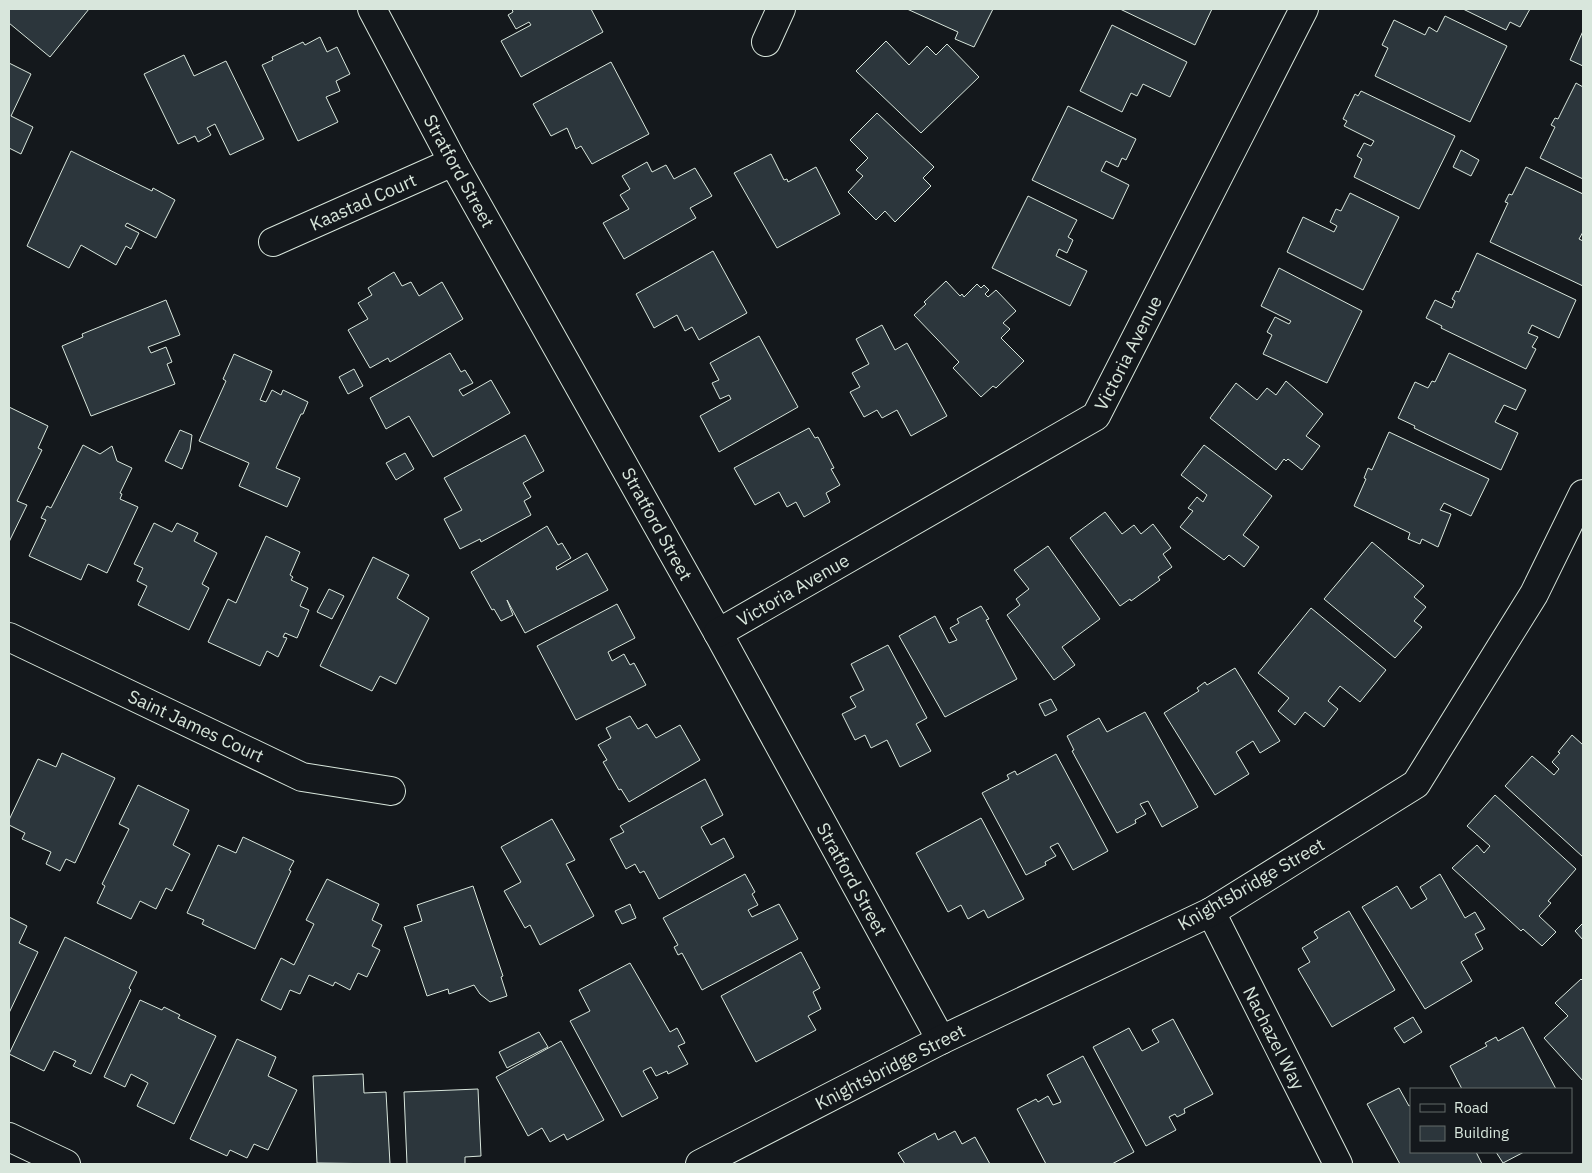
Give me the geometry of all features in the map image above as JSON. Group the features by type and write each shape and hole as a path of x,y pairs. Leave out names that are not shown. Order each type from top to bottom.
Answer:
{"street":[{"name":"Stratford Street","path":"372,9 453,162 718,633 940,1040"},
{"path":"766,42 781,9"},
{"name":"Victoria Avenue","path":"718,633 1096,416 1304,9"},
{"name":"Kaastad Court","path":"273,242 453,162"},
{"name":"Knightsbridge Street","path":"700,1164 940,1040 1211,912 1416,784 1534,594 1583,494"},
{"name":"Saint James Court","path":"9,637 302,777 390,791"},
{"name":"Nachazel Way","path":"1211,912 1338,1164"},
{"path":"9,1137 66,1164"}],"building":[{"path":"9,9 89,9 50,57 9,23"},
{"path":"512,9 591,9 603,32 521,77 501,41 531,25 529,22 516,29 508,15 513,12"},
{"path":"907,9 993,9 974,47 955,39 958,32"},
{"path":"1120,9 1212,9 1195,45"},
{"path":"1463,9 1530,9 1520,27 1510,22 1506,30"},
{"path":"1445,16 1507,46 1470,122 1375,76 1388,48 1382,45 1394,20 1425,35 1429,27 1437,32"},
{"path":"1112,25 1187,62 1170,97 1143,84 1137,96 1131,93 1122,112 1080,91"},
{"path":"1583,31 1583,66 1570,60"},
{"path":"320,37 327,52 337,47 350,74 336,81 340,91 326,97 338,122 298,141 262,65 273,60 272,57 303,42 305,45"},
{"path":"886,41 909,65 927,46 936,55 947,44 979,77 921,133 856,71"},
{"path":"184,55 194,76 226,61 264,139 230,155 215,124 207,128 211,135 198,142 195,136 178,144 144,74"},
{"path":"611,62 649,134 592,164 581,146 576,149 567,128 551,136 533,104"},
{"path":"9,63 31,74 11,116 33,127 21,154 9,148"},
{"path":"1576,83 1583,87 1583,179 1540,158 1555,127 1551,125 1555,118 1558,119"},
{"path":"1361,91 1455,136 1419,209 1354,177 1362,159 1357,156 1364,143 1371,146 1374,141 1344,126 1347,121 1343,119 1355,94 1358,96"},
{"path":"1068,106 1136,139 1126,160 1122,158 1118,167 1106,161 1101,171 1129,185 1113,219 1032,180"},
{"path":"877,113 934,167 923,178 931,186 895,222 885,211 876,220 848,192 863,176 856,170 868,158 850,140"},
{"path":"1461,150 1479,160 1471,176 1453,167"},
{"path":"71,151 152,191 153,188 175,200 156,238 127,223 125,226 139,233 131,249 126,246 116,265 81,245 69,268 27,246"},
{"path":"771,154 784,180 787,179 788,182 816,167 840,214 777,248 734,173"},
{"path":"647,162 652,172 666,165 674,179 695,168 712,196 690,208 696,218 624,259 603,223 629,209 620,195 630,189 622,176"},
{"path":"1526,167 1583,194 1583,232 1579,239 1583,241 1583,286 1490,242 1508,203 1505,202 1509,194 1512,195"},
{"path":"1350,193 1399,217 1363,290 1287,252 1303,217 1334,232 1337,226 1330,222 1336,209 1341,211"},
{"path":"1028,196 1077,220 1068,237 1073,240 1067,253 1059,249 1056,256 1087,271 1070,306 992,268"},
{"path":"713,251 747,313 699,340 692,327 685,331 677,315 654,328 636,294"},
{"path":"1477,253 1576,300 1559,338 1532,325 1528,333 1538,337 1532,347 1536,349 1526,369 1441,328 1442,326 1426,318 1435,300 1452,308 1455,301 1452,299 1456,291 1459,292"},
{"path":"1279,268 1362,311 1327,383 1263,354 1272,335 1267,332 1275,317 1289,324 1291,321 1261,306"},
{"path":"394,272 402,286 411,282 419,296 442,282 463,319 390,362 388,358 370,368 348,330 368,319 358,303 372,295 368,288"},
{"path":"946,281 960,296 962,294 964,297 977,284 981,288 984,285 989,290 985,294 988,297 996,290 1016,311 1003,323 1010,329 1001,338 1024,361 996,388 993,386 981,397 953,368 959,362 914,315 926,304 924,302"},
{"path":"166,300 180,335 148,347 151,353 166,347 172,362 167,364 175,384 91,416 62,346 83,337 82,334"},
{"path":"882,325 895,350 907,343 947,416 911,436 897,410 882,418 877,410 864,417 850,392 860,387 852,373 869,364 856,339"},
{"path":"759,336 798,407 719,452 700,416 731,399 729,395 720,399 712,383 719,380 710,363"},
{"path":"450,353 461,372 465,370 473,383 459,390 463,396 491,380 510,413 433,457 409,416 386,429 370,398"},
{"path":"1449,353 1526,390 1516,410 1504,405 1495,422 1518,433 1501,470 1414,428 1415,426 1398,418 1415,382 1428,388 1432,381 1435,382"},
{"path":"234,354 272,371 260,400 266,402 272,390 281,395 283,390 308,402 276,468 300,478 287,507 239,486 249,463 199,441 226,381 223,379"},
{"path":"354,369 363,386 348,394 339,377"},
{"path":"1286,381 1323,414 1306,436 1320,446 1302,470 1288,459 1286,461 1284,459 1276,470 1210,418 1236,383 1257,400 1267,388 1276,395"},
{"path":"9,407 48,426 38,448 42,450 17,501 27,505 9,542"},
{"path":"809,428 815,438 818,437 834,468 831,469 840,485 826,493 830,502 804,517 796,502 787,507 779,492 755,505 734,468"},
{"path":"180,430 192,435 190,450 182,469 165,461"},
{"path":"1389,432 1489,479 1471,516 1444,503 1440,510 1451,514 1438,547 1422,539 1420,544 1408,539 1410,533 1354,506 1366,479 1364,478 1368,468 1372,470"},
{"path":"525,435 544,471 523,483 531,497 524,501 531,515 481,542 480,539 460,549 444,519 462,510 444,478"},
{"path":"83,445 100,454 112,446 117,461 132,468 120,493 122,494 120,499 138,507 107,573 88,564 81,580 29,556 46,520 41,518 47,506 51,508"},
{"path":"1204,445 1272,496 1243,535 1259,547 1244,567 1229,555 1224,560 1180,527 1193,511 1188,508 1197,497 1203,502 1207,495 1181,475"},
{"path":"405,453 414,469 396,480 386,463"},
{"path":"1105,512 1122,534 1134,525 1141,534 1153,524 1171,548 1163,554 1172,567 1158,577 1160,580 1131,601 1130,599 1120,606 1070,538"},
{"path":"154,523 172,532 177,523 198,533 194,541 217,553 202,584 209,588 189,630 138,605 147,586 137,581 143,568 134,564"},
{"path":"547,526 558,545 562,543 571,558 556,567 557,570 587,553 608,590 525,633 507,600 513,615 501,621 494,609 492,610 471,572"},
{"path":"266,536 300,552 290,575 293,577 291,580 308,588 300,606 309,610 297,638 285,633 283,637 287,638 278,657 267,651 260,666 208,642 228,599 236,603"},
{"path":"1372,542 1424,586 1414,597 1426,607 1414,621 1422,627 1395,658 1324,599"},
{"path":"1048,546 1100,619 1062,647 1075,665 1054,680 1007,615 1020,605 1016,599 1029,589 1014,570"},
{"path":"373,557 409,575 397,598 429,618 396,684 380,676 372,691 320,666"},
{"path":"329,589 344,596 332,619 317,612"},
{"path":"617,604 635,638 608,652 612,661 624,654 630,665 634,663 646,685 576,720 537,646"},
{"path":"981,606 989,619 986,620 1017,679 945,717 899,636 935,616 949,643 957,640 950,628 959,623 957,619"},
{"path":"1311,608 1386,670 1360,702 1340,686 1328,701 1338,709 1324,727 1305,712 1295,725 1278,711 1289,698 1258,673"},
{"path":"888,645 927,718 916,724 931,751 900,767 887,740 871,748 865,735 855,740 842,714 856,707 850,697 864,690 851,664"},
{"path":"1235,668 1280,741 1260,753 1253,741 1236,752 1249,774 1215,795 1164,713 1199,691 1197,688 1205,682 1207,685"},
{"path":"1051,699 1057,710 1045,716 1039,704"},
{"path":"1145,712 1198,807 1162,827 1148,801 1140,804 1146,814 1135,820 1136,823 1117,833 1072,751 1074,750 1067,736 1099,718 1107,732"},
{"path":"630,716 638,729 647,724 656,738 680,725 700,760 629,802 621,789 619,790 603,762 607,760 598,745 611,738 606,728"},
{"path":"1572,735 1583,745 1583,857 1505,786 1532,756 1554,775 1559,769 1552,762"},
{"path":"62,753 115,778 75,863 66,859 60,871 46,864 51,852 22,839 25,833 9,825 9,820 38,759 56,767"},
{"path":"1056,754 1108,851 1073,870 1058,843 1050,847 1056,856 1045,862 1046,865 1026,875 982,793 1009,779 1007,775 1015,771 1017,775"},
{"path":"705,779 723,815 701,827 711,845 724,838 734,857 659,899 644,871 640,873 635,864 626,869 610,839 624,832 620,826"},
{"path":"138,785 189,810 173,845 190,854 172,891 166,888 156,909 140,901 131,919 97,903 105,886 102,884 129,829 119,824"},
{"path":"1495,795 1576,869 1548,901 1551,903 1539,916 1556,932 1542,946 1523,929 1521,931 1452,868 1477,845 1484,853 1490,846 1467,826"},
{"path":"981,818 1024,899 988,918 984,910 968,919 961,905 948,912 916,853"},
{"path":"552,819 575,860 566,864 594,916 540,945 530,925 525,928 504,891 521,882 501,847"},
{"path":"243,837 294,861 255,949 202,924 204,920 187,913 218,845 236,853"},
{"path":"745,874 755,892 752,894 758,905 748,910 752,917 779,904 798,939 702,990 682,953 678,955 674,947 678,945 663,918"},
{"path":"1440,874 1465,918 1475,912 1485,929 1475,934 1483,949 1461,962 1472,981 1425,1009 1362,907 1397,886 1411,909 1427,899 1420,887"},
{"path":"327,879 379,904 372,920 382,925 372,946 380,950 367,977 358,973 350,990 335,982 333,986 309,975 300,994 290,990 281,1010 261,1000 281,958 294,965 314,924 306,920"},
{"path":"473,886 503,976 501,977 507,996 490,1002 480,994 474,985 449,994 448,989 427,996 404,927 422,921 417,905"},
{"path":"630,904 636,918 622,924 615,911"},
{"path":"1349,911 1395,990 1332,1027 1298,969 1310,962 1302,948 1318,938 1314,932"},
{"path":"9,917 27,926 19,943 38,952 9,1013"},
{"path":"1583,923 1583,940 1575,931"},
{"path":"65,937 137,972 129,988 131,990 91,1074 73,1066 76,1061 54,1051 44,1071 9,1054"},
{"path":"801,952 820,988 813,992 821,1009 808,1016 816,1030 756,1062 721,996"},
{"path":"630,963 670,1032 677,1028 685,1043 678,1046 688,1064 668,1074 667,1071 656,1076 651,1067 643,1071 658,1098 622,1117 570,1021 590,1011 579,990"},
{"path":"1581,979 1583,981 1583,1081 1544,1038 1568,1016 1555,1003"},
{"path":"140,1000 162,1010 164,1007 180,1015 178,1018 216,1036 174,1124 137,1106 148,1083 131,1074 125,1087 104,1077"},
{"path":"1413,1017 1422,1032 1404,1043 1394,1028"},
{"path":"1173,1019 1213,1094 1184,1109 1185,1113 1177,1117 1175,1114 1169,1117 1176,1130 1146,1146 1093,1047 1129,1028 1142,1051 1159,1042 1152,1030"},
{"path":"1523,1027 1555,1088 1461,1088 1450,1066 1487,1046 1485,1043 1496,1037 1498,1041"},
{"path":"539,1032 548,1047 507,1068 499,1052"},
{"path":"237,1039 276,1057 268,1076 297,1090 268,1150 254,1144 247,1158 230,1150 227,1156 190,1139"},
{"path":"561,1041 604,1120 567,1140 564,1134 550,1142 542,1128 528,1136 496,1077"},
{"path":"1083,1056 1134,1152 1112,1164 1046,1164 1017,1109 1036,1099 1038,1102 1048,1096 1053,1105 1061,1102 1047,1075"},
{"path":"363,1074 364,1093 386,1092 390,1164 317,1163 313,1076"},
{"path":"1399,1088 1410,1106 1410,1153 1476,1153 1482,1164 1400,1164 1367,1104"},
{"path":"478,1089 481,1156 465,1157 465,1164 407,1164 404,1092"},
{"path":"955,1131 962,1144 975,1137 990,1164 905,1164 898,1153 935,1133 938,1140"},
{"path":"1497,1153 1522,1153 1503,1163"}]}
